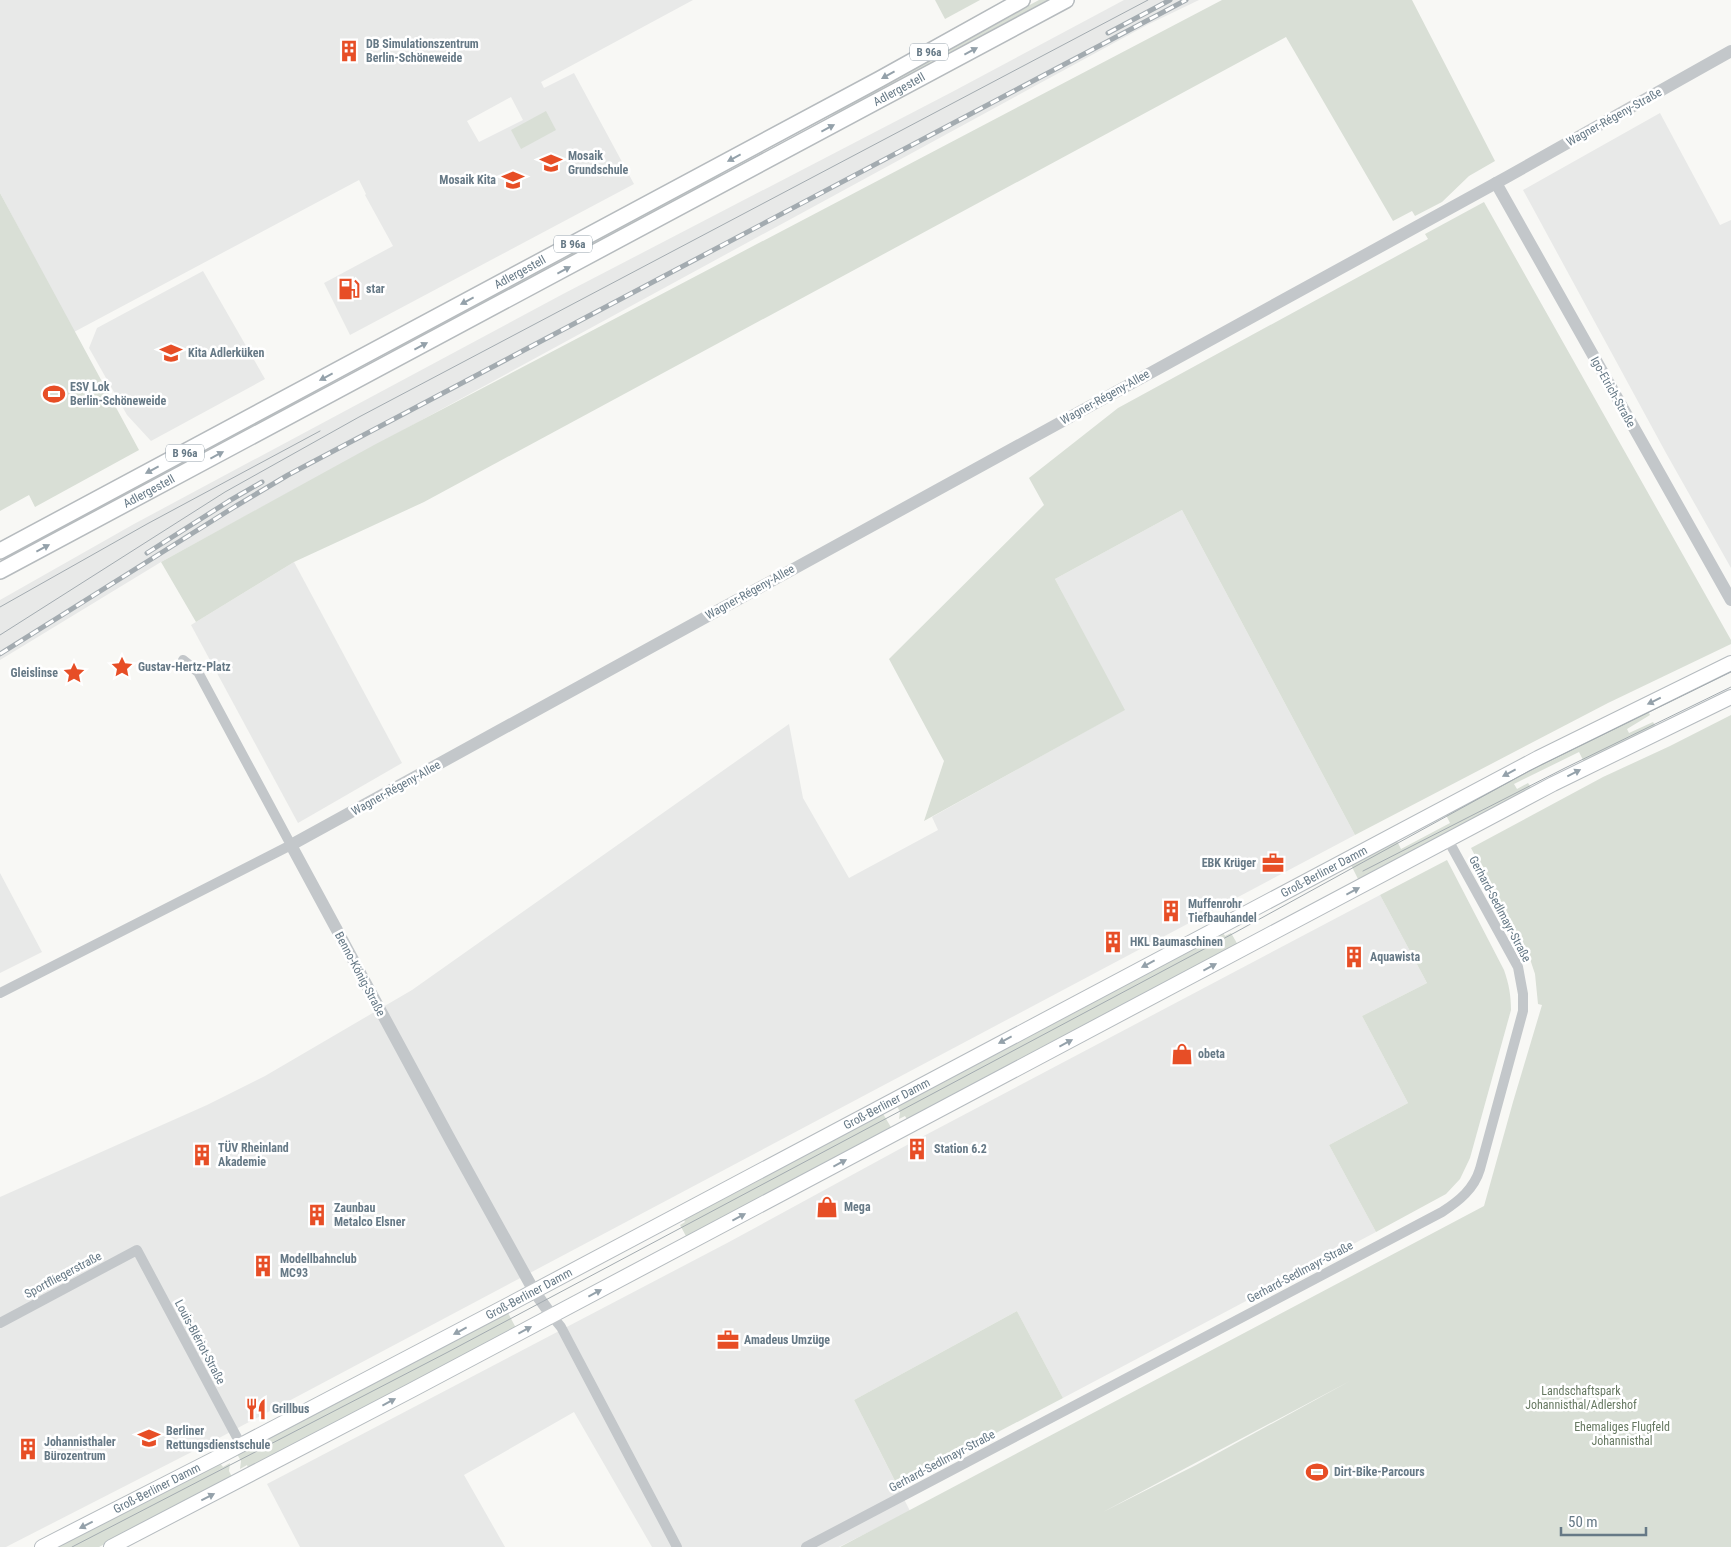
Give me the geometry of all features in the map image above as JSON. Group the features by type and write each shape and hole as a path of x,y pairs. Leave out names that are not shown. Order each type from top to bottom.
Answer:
{"main road":[{"name":"Adlergestell","path":"0,551 777,135 1022,0"},
{"name":"Adlergestell","path":"0,571 1066,0"},
{"path":"777,135 785,151"},
{"path":"369,354 378,369"},
{"name":"Groß-Berliner Damm","path":"42,1547 534,1291 1538,758 1731,663"},
{"path":"111,1547 552,1316 1603,758 1731,697"}],"street":[{"name":"Wagner-Régeny-Straße","path":"1496,183 1731,50"},
{"name":"Igo-Etrich-Straße","path":"1496,183 1731,600"},
{"name":"Wagner-Régeny-Allee","path":"0,993 291,845 1496,183"},
{"name":"Benno-König-Straße","path":"183,660 198,672 439,1120 534,1291 552,1316"},
{"name":"Gerhard-Sedlmayr-Straße","path":"806,1547 1442,1212 1466,1193 1477,1179 1480,1169 1523,1010 1524,994 1518,967 1448,840"},
{"name":"Sportfliegerstraße","path":"0,1323 137,1250"},
{"name":"Louis-Blériot-Straße","path":"137,1250 241,1445"},
{"path":"552,1316 561,1327 677,1547"}],"shaded area":[{"path":"0,0 693,0 541,82 544,88 574,73 634,184 350,335 324,283 393,246 365,195 359,180 74,332 0,193","holes":["511,97 523,120 479,142 467,121"]},
{"path":"1124,0 1199,0 1147,25 161,562 0,660 0,600 134,524 563,294 952,92"},
{"path":"1660,113 1720,225 1731,220 1731,568 1666,453 1523,190"},
{"name":"Kita Adlerküken","path":"203,271 265,379 151,441 127,415 89,348 97,328"},
{"path":"1182,510 1355,835 219,1438 6,1547 0,1547 0,1197 207,1105 265,1076 412,990 789,724 803,798 849,878 938,830 932,817 1124,710 1055,579"},
{"path":"294,562 402,763 298,823 191,625"},
{"path":"0,873 42,952 0,973"},
{"path":"1380,895 1427,983 1362,1016 1408,1103 1329,1145 1376,1232 1063,1398 1017,1311 854,1400 910,1511 839,1547 652,1547 574,1412 464,1475 505,1547 300,1547 267,1484 729,1242 918,1139"}],"green space":[{"path":"935,0 980,0 945,19"},
{"path":"1039,0 1055,0 801,136 800,134 828,118 856,98"},
{"path":"1222,0 1412,0 1495,161 1469,176 1442,202 1415,216 1412,211 1393,221 1286,37 424,502 294,562 196,622 161,562 374,445"},
{"path":"546,111 556,130 521,149 511,130"},
{"path":"765,147 766,150 726,171 701,190 394,354 390,348"},
{"name":"ESV Lok Berlin-Schöneweide","path":"0,193 139,450 35,507 29,495 0,511"},
{"path":"1484,202 1731,640 1731,644 1608,703 1355,835 1182,510 1055,579 1125,710 924,821 944,761 889,659 1044,505 1029,478 1118,408 1428,239 1425,234"},
{"path":"353,368 354,370 309,396 295,407 23,553 20,546"},
{"path":"1647,709 1650,715 1627,729 1629,733 1653,722 1656,727 1584,762 1579,752 1514,784 1517,789 1528,783 1532,789 1359,881 1350,863 1396,839 1401,849 1450,823 1445,813"},
{"name":"Landschaftspark Johannisthal/Adlershof","path":"1731,715 1731,1547 840,1547 1484,1206 1542,1005 1538,1004 1535,974 1531,962 1471,848 1603,777","holes":["1350,1381 1196,1465 1103,1512"]},
{"path":"1447,860 1504,970 1511,1000 1511,1010 1470,1158 1460,1179 1446,1194 1376,1232 1329,1145 1408,1103 1362,1016 1427,983 1380,895"},
{"path":"1222,931 1225,936 1231,933 1238,945 908,1121 905,1116 899,1119 900,1112 896,1104"},
{"path":"882,1112 892,1129 687,1238 680,1225 685,1222 683,1218"},
{"path":"507,1311 516,1328 249,1470 247,1465 240,1469 241,1461 237,1454"},
{"path":"1017,1311 1063,1398 897,1485 854,1400"},
{"path":"220,1463 223,1467 230,1463 229,1471 233,1479 99,1547 55,1547"}],"tram line":[{"path":"0,635 225,492 359,417 1148,0"},
{"path":"0,607 147,524 320,431"},
{"path":"72,1547 448,1352 1236,932 1529,771 1731,672"},
{"path":"1363,871 1565,768 1731,687"}],"railway":[{"path":"1108,33 1170,0"},
{"path":"0,654 288,475 1186,0"},
{"path":"147,553 262,482"}],"place":[{"name":"DB Simulationszentrum Berlin-Schöneweide","path":"349,51"},
{"name":"Mosaik Grundschule","path":"551,163"},
{"name":"Mosaik Kita","path":"513,180"},
{"name":"star","path":"349,289"},
{"name":"Kita Adlerküken","path":"171,353"},
{"name":"ESV Lok Berlin-Schöneweide","path":"54,394"},
{"name":"Gustav-Hertz-Platz","path":"122,667"},
{"name":"Gleislinse","path":"74,673"},
{"name":"EBK Krüger","path":"1273,863"},
{"name":"Muffenrohr Tiefbauhandel","path":"1171,911"},
{"name":"HKL Baumaschinen","path":"1113,942"},
{"name":"Aquawista","path":"1354,957"},
{"name":"obeta","path":"1182,1054"},
{"name":"Station 6.2","path":"917,1149"},
{"name":"TÜV Rheinland Akademie","path":"202,1155"},
{"name":"Mega","path":"827,1207"},
{"name":"Zaunbau Metalco Elsner","path":"317,1215"},
{"name":"Modellbahnclub MC93","path":"263,1266"},
{"name":"Amadeus Umzüge","path":"728,1340"},
{"name":"Grillbus","path":"256,1409"},
{"name":"Berliner Rettungsdienstschule","path":"149,1438"},
{"name":"Johannisthaler Bürozentrum","path":"28,1449"},
{"name":"Dirt-Bike-Parcours","path":"1317,1472"}],"park label":[{"name":"Ehemaliges Flugfeld Johannisthal","path":"1622,1434"}]}
